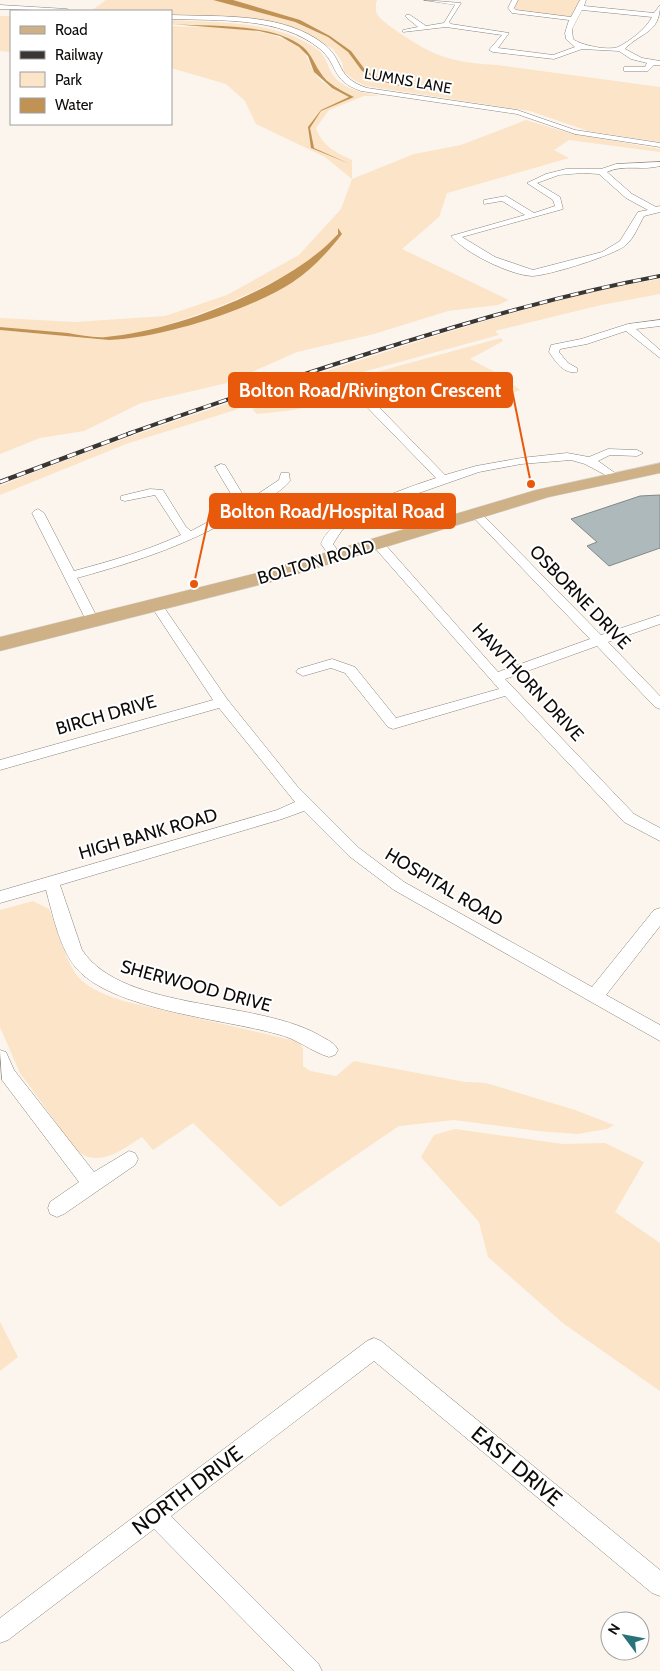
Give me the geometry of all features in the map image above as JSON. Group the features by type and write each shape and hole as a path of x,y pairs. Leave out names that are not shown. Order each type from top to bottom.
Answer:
{"main road":[{"name":"BOLTON ROAD","path":"0,644 157,606 378,544 611,475 660,468"}],"street":[{"path":"427,0 459,4 447,21 447,24"},
{"path":"515,0 510,10 514,12 574,19"},
{"path":"583,0 568,37 574,44 581,47 621,49 626,54 660,63"},
{"path":"0,7 50,10"},
{"path":"621,49 622,46 649,29 660,7"},
{"path":"580,8 656,15"},
{"path":"408,16 432,37"},
{"name":"LUMNS LANE","path":"172,17 253,22 279,26 299,33 327,50 334,61 337,73 345,81 360,88 429,101 519,112 563,129 660,145"},
{"path":"405,30 447,24 461,29 507,34 493,50 554,57 581,47"},
{"path":"627,69 648,69 651,62"},
{"path":"602,172 609,167 648,168 658,164"},
{"path":"580,169 602,172 628,196 658,209 641,214 623,243 605,254 533,272 523,271 500,261 470,247 455,236 533,216 560,206 557,199 531,183 565,171 580,169"},
{"path":"487,202 503,198 533,216"},
{"path":"573,370 560,360 554,352 555,347 583,342 628,327 660,323"},
{"path":"628,327 660,355"},
{"path":"366,400 442,478"},
{"path":"590,461 608,452 637,453"},
{"path":"336,556 327,544 328,538 335,531 360,514 442,478 483,467 528,460 574,457 590,461 611,475"},
{"path":"221,467 238,496 249,504"},
{"path":"70,576 133,559 188,535 249,504 284,481 285,475"},
{"path":"125,498 150,492 159,492 181,529 188,535"},
{"path":"38,513 93,622"},
{"name":"OSBORNE DRIVE","path":"476,514 660,704"},
{"name":"HAWTHORN DRIVE","path":"378,544 508,691 629,818 660,835"},
{"name":"HOSPITAL ROAD","path":"157,606 222,702 305,804 354,852 399,886 660,1034"},
{"path":"497,677 660,618"},
{"path":"303,672 332,663 350,670 392,724 508,691"},
{"name":"BIRCH DRIVE","path":"0,765 222,702"},
{"name":"HIGH BANK ROAD","path":"0,897 282,814 305,804"},
{"name":"SHERWOOD DRIVE","path":"51,882 74,950 82,963 96,978 129,991 300,1033 329,1050"},
{"path":"595,996 660,914"},
{"path":"0,1057 8,1076 92,1184"},
{"path":"57,1208 129,1159"},
{"name":"NORTH DRIVE","path":"0,1632 374,1348"},
{"name":"EAST DRIVE","path":"374,1348 660,1585"},
{"path":"154,1514 310,1671"}],"green space":[{"path":"106,0 213,0 295,22 328,37 348,52 362,71 381,81 399,85 370,74 341,44 319,30 295,20 233,0 377,0 376,12 385,22 417,44 433,53 446,57 482,64 660,87 660,142 588,131 530,111 366,86 344,72 342,62 333,49 302,32 254,21 172,16 172,10 92,10"},
{"path":"517,0 581,0 572,18 515,12 513,7"},
{"path":"0,16 10,16 10,52 0,51"},
{"path":"172,20 248,25 285,33 302,40 320,52 334,76 345,86 381,96 364,96 329,110 316,128 326,144 352,160 352,179 325,157 256,124 245,101 226,84 172,68 172,26 213,27 172,24","holes":["227,28 259,30 285,36 310,54 320,73 334,87 353,97 331,88 321,81 304,53 298,47 270,34"]},
{"path":"526,120 569,133 660,149 660,152 569,140 554,150 569,158 447,193 439,217 402,249 509,300 498,305 448,311 374,334 297,352 227,383 141,403 84,431 40,438 0,454 0,330 109,340 143,336 198,322 295,281 321,258 342,234 338,232 323,249 298,268 230,302 193,316 126,335 102,337 0,327 0,318 75,322 165,316 227,295 299,255 341,209 352,179 414,154 461,145"},
{"path":"660,279 660,294 601,305 495,331 499,335 322,383 126,444 0,495 0,486 42,469 168,424 418,341 538,306"},
{"path":"501,338 503,341 470,359 499,374 520,390 515,392 446,395 428,376 294,410 257,414 252,409 325,386"},
{"path":"33,901 49,909 67,957 76,974 86,984 107,995 123,1001 300,1042 303,1050 303,1066 310,1071 336,1076 354,1061 465,1082 486,1083 575,1110 614,1125 607,1129 577,1134 454,1120 399,1126 280,1207 193,1123 153,1150 142,1137 110,1156 93,1158 85,1155 76,1150 20,1073 0,1027 0,910"},
{"path":"455,1129 563,1144 605,1143 644,1162 615,1212 660,1243 660,1391 564,1324 488,1257 479,1222 421,1157 434,1135"},
{"path":"0,1322 18,1357 0,1371"}],"water":[{"path":"213,0 233,0 300,20 330,36 351,51 366,71 383,80 415,90 381,81 362,71 348,52 328,37 295,22"},
{"path":"172,24 240,27 258,30 275,33 303,47 327,80 335,87 354,97 321,111 310,128 314,148 350,164 311,148 308,127 321,110 349,97 332,88 314,72 308,56 299,47 280,36 259,31"},
{"path":"338,228 342,234 337,241 313,266 293,282 253,303 204,321 154,334 109,340 0,330 0,327 106,337 165,326 198,316 230,303 291,272 317,253 338,234"}],"building":[{"path":"660,495 660,548 609,566 587,546 597,542 571,519 640,496"}],"railway":[{"path":"128,434 379,350 449,329 553,300 660,276"},
{"path":"0,482 131,433"}],"place":[{"name":"Bolton Road/Rivington Crescent","path":"531,484"},
{"name":"Bolton Road/Hospital Road","path":"194,584"}]}
